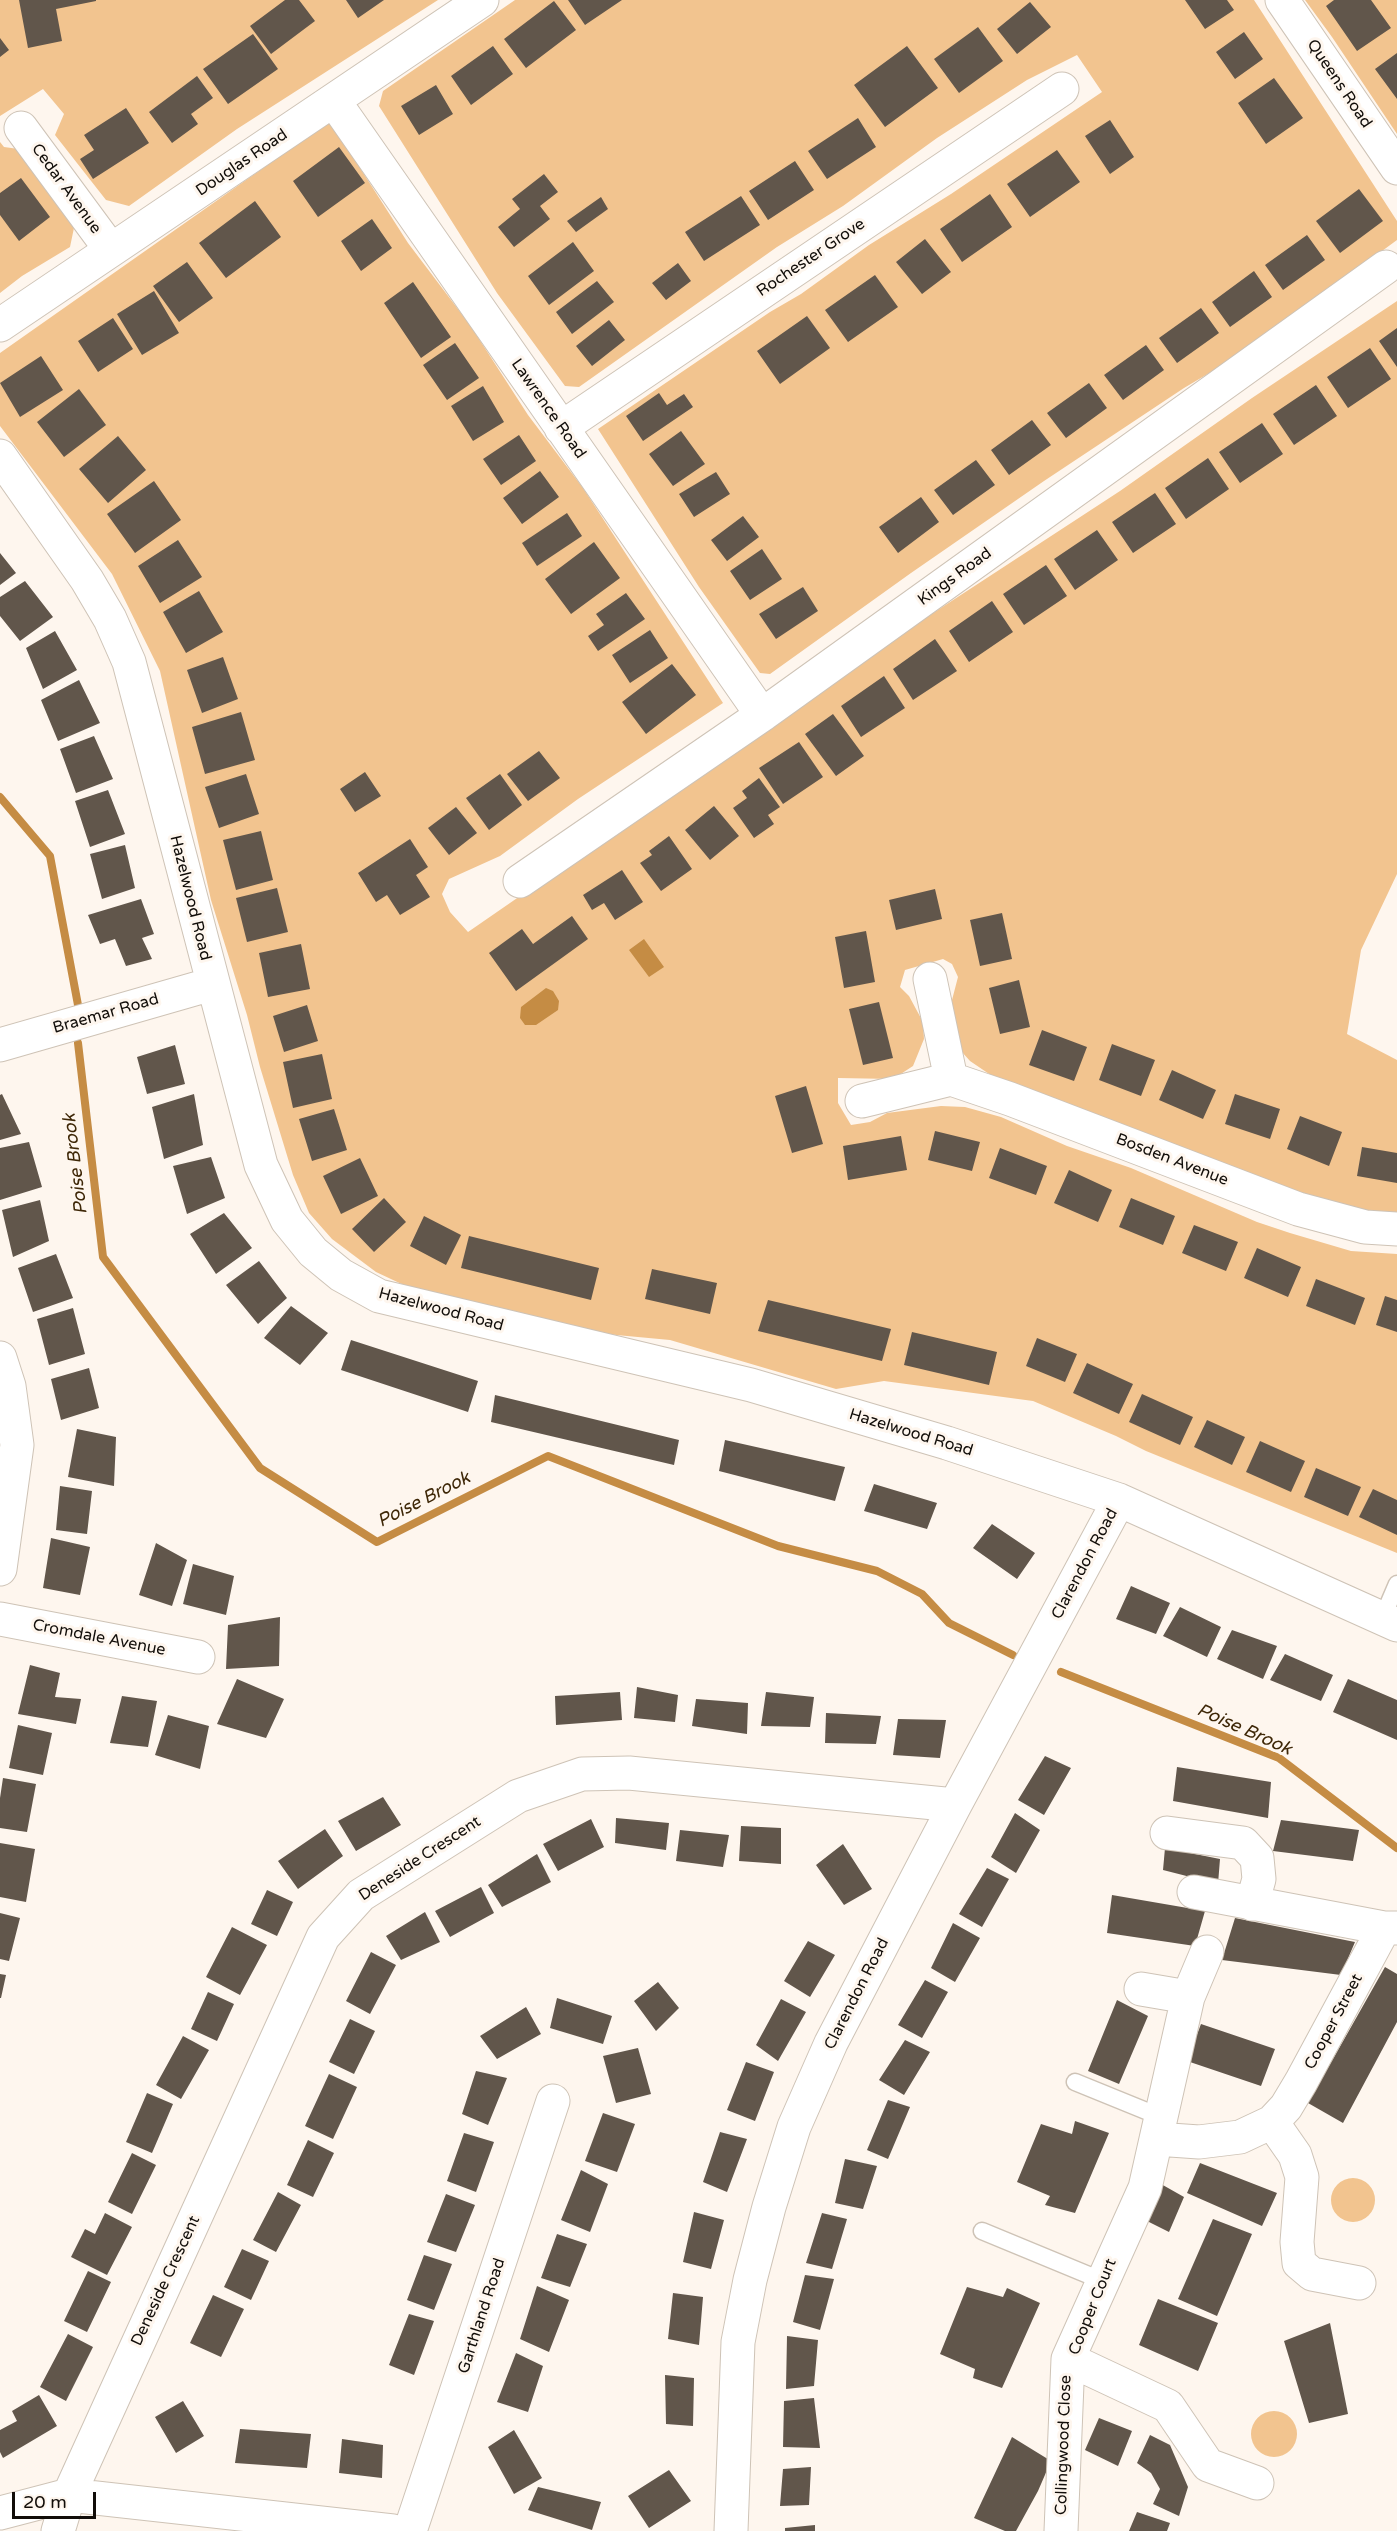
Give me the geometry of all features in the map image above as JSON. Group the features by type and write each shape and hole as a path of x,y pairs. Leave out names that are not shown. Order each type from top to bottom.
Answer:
{"street":[{"name":"Douglas Road","path":"0,325 482,0"},
{"name":"Queens Road","path":"1282,0 1397,168"},
{"name":"Rochester Grove","path":"561,428 1062,89"},
{"name":"Lawrence Road","path":"334,101 762,715"},
{"name":"Cedar Avenue","path":"21,128 111,250"},
{"name":"Kings Road","path":"520,881 762,715 1386,267"},
{"name":"Hazelwood Road","path":"0,456 87,579 110,619 129,662 261,1165 287,1220 313,1252 342,1275 379,1296 751,1385 947,1443 1119,1500 1389,1622"},
{"path":"862,1101 951,1079 930,979"},
{"name":"Braemar Road","path":"0,1045 212,984"},
{"name":"Bosden Avenue","path":"951,1079 1032,1107 1298,1209 1365,1227 1397,1229"},
{"path":"0,1358 9,1386 17,1444 0,1569"},
{"name":"Clarendon Road","path":"730,2531 738,2342 750,2280 769,2207 794,2127 831,2043 955,1805 1119,1500"},
{"name":"Cromdale Avenue","path":"0,1619 198,1657"},
{"name":"Deneside Crescent","path":"58,2531 69,2495 323,1937 361,1895 518,1796 582,1774 628,1773 955,1805"},
{"path":"1167,1833 1243,1843 1257,1858 1259,1879 1252,1904"},
{"path":"1194,1892 1391,1928"},
{"name":"Cooper Street","path":"1272,2122 1286,2107 1391,1928"},
{"name":"Cooper Court","path":"1207,1952 1188,1997 1145,2188 1068,2359 1168,2406 1208,2465 1257,2483"},
{"path":"1141,1989 1188,1997"},
{"name":"Garthland Road","path":"410,2531 553,2101"},
{"path":"1159,2128 1199,2142 1240,2138 1272,2122 1295,2155 1302,2177 1297,2242 1299,2263 1311,2274 1359,2283"},
{"name":"Collingwood Close","path":"1060,2531 1068,2359"},
{"path":"0,2513 69,2495 393,2531"}],"lane":[{"path":"1389,1622 1397,1584"},
{"path":"1075,2082 1159,2128"},
{"path":"982,2231 1103,2281"}],"shaded area":[{"path":"0,0 438,0 237,129 129,206 106,200 55,135 64,114 43,89 0,116"},
{"path":"515,0 1254,0 1397,221 1397,240 1243,353 1184,388 1044,481 770,674 760,673 699,587 598,429 770,312 801,294 869,245 951,194 1102,92 1077,55 1027,80 937,138 843,206 777,247 579,387 565,386 497,293 379,106 383,91"},
{"path":"1305,0 1397,0 1397,134 1332,37"},
{"path":"330,121 408,243 470,325 528,415 583,488 723,703 578,799 500,856 449,879 442,894 450,912 468,932 872,653 1120,491 1252,398 1397,301 1397,874 1361,950 1347,1034 1397,1060 1397,1216 1333,1205 1001,1082 970,1061 953,1042 952,1000 958,977 952,964 943,959 905,970 900,987 909,996 923,1022 924,1039 913,1066 893,1079 838,1078 838,1103 851,1125 870,1122 887,1113 941,1106 965,1107 1001,1117 1067,1146 1131,1168 1257,1222 1351,1251 1397,1254 1397,1553 1146,1451 1033,1401 884,1381 836,1389 670,1340 595,1333 408,1287 376,1272 332,1239 309,1213 293,1175 211,900 160,671 112,574 0,426 0,353"},
{"path":"0,142 4,147 26,150 75,223 70,247 22,276 0,293"},
{"path":"644,939 664,967 649,977 629,950"},
{"path":"546,988 553,991 559,1001 558,1010 536,1025 525,1025 520,1018 521,1007"},
{"path":"1353,2178 1368,2185 1375,2200 1368,2215 1353,2222 1338,2215 1331,2200 1338,2185"},
{"path":"1274,2411 1290,2418 1297,2434 1290,2450 1274,2457 1258,2450 1251,2434 1258,2418"}],"building":[{"path":"19,0 96,1 56,9 62,41 28,48"},
{"path":"285,0 299,0 315,21 271,54 250,26"},
{"path":"346,0 384,0 358,18"},
{"path":"568,0 622,0 585,25"},
{"path":"1185,0 1227,0 1234,10 1205,29"},
{"path":"1334,0 1371,0 1391,28 1357,51 1326,6"},
{"path":"554,1 576,30 526,68 504,39"},
{"path":"1030,2 1051,27 1017,54 997,29"},
{"path":"978,27 1003,61 959,93 934,59"},
{"path":"1244,32 1263,59 1235,79 1216,52"},
{"path":"253,34 278,69 228,104 203,69"},
{"path":"0,38 9,50 0,57"},
{"path":"493,46 513,74 471,105 451,76"},
{"path":"907,46 938,88 885,127 854,85"},
{"path":"1397,53 1397,99 1375,69"},
{"path":"197,76 213,98 191,114 198,124 172,143 149,112"},
{"path":"1274,78 1303,118 1266,144 1238,103"},
{"path":"436,85 453,114 419,135 401,106"},
{"path":"126,108 149,143 93,179 80,159 94,150 84,135"},
{"path":"858,118 876,147 827,179 808,151"},
{"path":"1110,120 1134,157 1110,174 1085,136"},
{"path":"339,147 365,183 318,217 293,181"},
{"path":"1057,150 1080,182 1030,217 1007,184"},
{"path":"795,161 814,190 768,220 749,191"},
{"path":"544,174 558,192 540,206 550,219 514,247 498,227 520,209 512,199"},
{"path":"21,178 50,217 19,241 0,215 0,193"},
{"path":"1359,189 1383,221 1340,253 1316,221"},
{"path":"990,194 1012,227 962,262 940,229"},
{"path":"741,196 760,225 704,261 685,232"},
{"path":"601,197 608,209 576,232 567,221"},
{"path":"255,201 281,237 226,278 199,243"},
{"path":"372,219 392,248 361,271 341,241"},
{"path":"1307,235 1325,260 1283,290 1265,265"},
{"path":"925,239 951,272 922,294 896,262"},
{"path":"573,242 594,271 549,305 528,276"},
{"path":"187,262 213,298 179,322 153,286"},
{"path":"678,263 691,281 666,300 652,283"},
{"path":"1254,271 1272,297 1230,327 1212,302"},
{"path":"875,275 898,307 848,342 825,310"},
{"path":"597,281 614,302 572,334 556,312"},
{"path":"413,282 451,337 421,358 384,303"},
{"path":"154,291 179,333 142,355 117,314"},
{"path":"1201,308 1219,333 1177,363 1159,338"},
{"path":"807,316 830,348 780,384 757,351"},
{"path":"113,318 133,349 98,372 78,341"},
{"path":"609,320 625,340 592,366 576,346"},
{"path":"1397,328 1397,367 1379,341"},
{"path":"455,343 479,378 447,400 423,365"},
{"path":"1146,345 1164,370 1123,400 1104,375"},
{"path":"1370,348 1391,379 1348,408 1327,377"},
{"path":"41,356 63,390 20,417 0,383"},
{"path":"1089,383 1107,408 1066,438 1047,413"},
{"path":"1316,385 1337,416 1294,445 1273,414"},
{"path":"483,386 504,422 473,441 451,406"},
{"path":"79,389 106,425 64,457 37,422"},
{"path":"659,393 667,405 684,394 693,407 643,441 626,416"},
{"path":"1032,420 1051,445 1009,475 991,450"},
{"path":"1262,423 1283,454 1240,483 1219,452"},
{"path":"681,431 705,464 673,486 649,454"},
{"path":"519,435 536,461 501,485 483,459"},
{"path":"118,436 146,470 108,503 79,469"},
{"path":"1208,458 1229,489 1186,519 1165,488"},
{"path":"976,460 995,485 953,515 934,490"},
{"path":"540,471 559,497 522,524 503,498"},
{"path":"716,472 730,494 694,517 679,494"},
{"path":"154,481 181,520 135,553 107,514"},
{"path":"1155,493 1176,524 1133,553 1112,522"},
{"path":"921,497 939,522 898,553 879,527"},
{"path":"567,513 582,536 537,566 522,543"},
{"path":"743,516 759,537 727,561 711,540"},
{"path":"1097,530 1118,560 1075,590 1054,559"},
{"path":"178,540 202,577 160,603 138,566"},
{"path":"594,542 620,578 571,614 545,579"},
{"path":"762,549 782,579 750,600 730,571"},
{"path":"0,553 16,573 0,585"},
{"path":"1046,565 1067,596 1024,625 1003,594"},
{"path":"25,581 53,617 20,641 0,616 0,597"},
{"path":"803,587 818,611 776,639 759,614"},
{"path":"199,591 223,632 186,653 163,612"},
{"path":"626,593 645,619 598,651 588,636 604,625 596,614"},
{"path":"992,601 1013,632 969,662 949,631"},
{"path":"650,630 668,658 630,683 612,655"},
{"path":"55,631 77,670 43,689 26,648"},
{"path":"935,639 957,671 913,700 893,669"},
{"path":"223,657 238,699 202,713 187,670"},
{"path":"672,664 696,695 646,734 622,702"},
{"path":"884,676 905,708 861,737 841,706"},
{"path":"79,680 100,723 58,741 41,700"},
{"path":"241,712 255,760 205,774 192,727"},
{"path":"833,714 864,756 836,776 805,734"},
{"path":"94,736 113,779 76,793 60,749"},
{"path":"799,742 823,777 783,804 759,768"},
{"path":"539,751 560,778 528,801 507,774"},
{"path":"365,772 381,796 355,812 340,789"},
{"path":"246,774 259,814 219,828 205,787"},
{"path":"500,774 522,805 489,830 466,798"},
{"path":"759,778 780,807 768,815 774,824 754,838 733,808 747,798 742,791"},
{"path":"108,790 125,834 90,847 75,801"},
{"path":"714,806 739,836 710,860 685,830"},
{"path":"456,807 477,833 449,855 428,828"},
{"path":"261,831 273,880 236,890 223,840"},
{"path":"669,836 692,869 661,891 640,863 652,855 649,851"},
{"path":"410,839 428,867 416,875 430,897 400,915 387,895 376,902 358,873"},
{"path":"125,845 135,888 102,899 90,854"},
{"path":"622,870 643,902 615,920 604,903 592,910 583,895"},
{"path":"277,888 288,932 247,942 236,898"},
{"path":"935,889 942,919 896,930 889,900"},
{"path":"141,899 154,934 142,938 152,959 126,966 115,939 100,944 88,915"},
{"path":"1002,913 1012,959 980,966 970,920"},
{"path":"572,916 588,939 516,991 489,953 522,929 533,944"},
{"path":"866,931 875,982 844,988 835,937"},
{"path":"301,944 310,989 268,997 259,953"},
{"path":"1019,980 1030,1027 1000,1034 989,988"},
{"path":"879,1002 893,1058 863,1065 849,1009"},
{"path":"307,1005 318,1041 284,1052 273,1016"},
{"path":"1042,1030 1087,1047 1074,1081 1029,1065"},
{"path":"1112,1044 1155,1060 1141,1096 1099,1080"},
{"path":"175,1045 185,1084 147,1094 137,1057"},
{"path":"322,1054 332,1099 293,1108 283,1062"},
{"path":"1172,1070 1216,1090 1203,1119 1159,1100"},
{"path":"806,1086 823,1144 792,1153 775,1096"},
{"path":"2,1094 21,1134 0,1140 0,1095"},
{"path":"194,1094 203,1145 164,1159 152,1107"},
{"path":"1235,1094 1280,1109 1270,1139 1225,1124"},
{"path":"334,1109 347,1150 312,1161 299,1119"},
{"path":"1300,1116 1342,1132 1329,1166 1287,1149"},
{"path":"935,1131 980,1142 972,1171 928,1160"},
{"path":"901,1136 907,1170 848,1180 843,1146"},
{"path":"29,1142 42,1187 0,1200 0,1148"},
{"path":"1362,1147 1397,1153 1397,1183 1357,1176"},
{"path":"1000,1148 1047,1166 1036,1195 989,1178"},
{"path":"211,1157 225,1198 187,1214 173,1166"},
{"path":"360,1158 378,1196 341,1214 323,1176"},
{"path":"1069,1170 1112,1190 1098,1222 1054,1203"},
{"path":"384,1198 406,1222 374,1252 352,1229"},
{"path":"1131,1198 1175,1216 1163,1245 1119,1227"},
{"path":"40,1200 49,1241 13,1257 2,1210"},
{"path":"224,1213 252,1248 216,1274 190,1234"},
{"path":"424,1216 461,1235 446,1265 410,1246"},
{"path":"1194,1225 1238,1242 1226,1271 1182,1253"},
{"path":"469,1236 599,1268 591,1300 461,1268"},
{"path":"1257,1248 1301,1267 1288,1297 1244,1278"},
{"path":"56,1254 73,1298 33,1312 18,1268"},
{"path":"259,1261 287,1298 258,1324 226,1285"},
{"path":"652,1269 717,1283 710,1314 645,1299"},
{"path":"1316,1279 1365,1298 1355,1325 1306,1306"},
{"path":"1385,1296 1397,1300 1397,1332 1376,1325"},
{"path":"768,1300 891,1329 882,1361 758,1331"},
{"path":"291,1306 328,1333 300,1365 264,1338"},
{"path":"73,1308 85,1354 49,1365 37,1319"},
{"path":"912,1332 997,1352 989,1385 904,1365"},
{"path":"1037,1338 1077,1354 1065,1382 1026,1366"},
{"path":"351,1340 478,1381 468,1412 341,1370"},
{"path":"1087,1363 1133,1384 1119,1414 1073,1393"},
{"path":"89,1368 99,1408 61,1420 51,1379"},
{"path":"1142,1394 1193,1417 1180,1445 1129,1422"},
{"path":"495,1395 679,1440 674,1465 491,1422"},
{"path":"1207,1420 1245,1437 1232,1465 1194,1447"},
{"path":"77,1429 116,1437 114,1486 68,1477"},
{"path":"725,1440 845,1467 835,1501 719,1471"},
{"path":"1260,1441 1305,1461 1291,1492 1246,1472"},
{"path":"1316,1468 1361,1487 1348,1516 1304,1497"},
{"path":"874,1484 937,1503 927,1529 864,1511"},
{"path":"60,1486 92,1491 87,1534 56,1530"},
{"path":"1373,1489 1397,1500 1397,1535 1359,1517"},
{"path":"992,1524 1035,1553 1017,1579 973,1548"},
{"path":"51,1538 90,1547 80,1595 43,1588"},
{"path":"156,1543 187,1560 172,1606 139,1595"},
{"path":"193,1564 234,1576 226,1615 183,1604"},
{"path":"1131,1586 1170,1603 1156,1634 1116,1619"},
{"path":"1180,1607 1221,1627 1207,1657 1163,1636"},
{"path":"280,1617 279,1666 226,1669 228,1625"},
{"path":"1232,1630 1277,1646 1263,1679 1217,1659"},
{"path":"1285,1654 1333,1675 1321,1701 1270,1680"},
{"path":"30,1665 60,1673 55,1697 81,1699 76,1724 18,1714"},
{"path":"237,1679 284,1699 266,1738 217,1724"},
{"path":"1348,1679 1397,1700 1397,1740 1333,1712"},
{"path":"637,1687 678,1695 675,1722 634,1718"},
{"path":"620,1692 622,1720 556,1725 555,1696"},
{"path":"766,1692 814,1697 810,1727 761,1726"},
{"path":"122,1696 157,1701 148,1747 110,1743"},
{"path":"696,1699 748,1703 747,1734 692,1726"},
{"path":"826,1713 881,1716 876,1744 825,1743"},
{"path":"168,1715 209,1726 200,1769 155,1755"},
{"path":"898,1719 946,1720 940,1758 893,1755"},
{"path":"18,1725 52,1733 43,1775 9,1768"},
{"path":"1045,1756 1071,1768 1044,1815 1018,1800"},
{"path":"1177,1767 1271,1782 1268,1818 1173,1801"},
{"path":"3,1778 36,1784 27,1832 0,1828"},
{"path":"383,1797 401,1825 356,1851 338,1821"},
{"path":"1015,1813 1040,1830 1016,1873 991,1857"},
{"path":"616,1818 669,1823 666,1850 615,1843"},
{"path":"591,1819 604,1847 558,1871 543,1844"},
{"path":"1281,1820 1359,1830 1353,1861 1273,1851"},
{"path":"741,1826 781,1828 781,1864 739,1861"},
{"path":"325,1829 343,1856 298,1889 278,1861"},
{"path":"680,1830 729,1835 723,1867 676,1861"},
{"path":"0,1843 35,1849 26,1902 0,1897"},
{"path":"843,1844 872,1889 844,1905 816,1865"},
{"path":"1165,1848 1220,1859 1218,1884 1163,1870"},
{"path":"537,1854 551,1882 502,1907 488,1885"},
{"path":"987,1868 1009,1879 982,1927 959,1914"},
{"path":"481,1887 494,1913 450,1937 435,1911"},
{"path":"267,1890 293,1902 277,1936 251,1924"},
{"path":"1112,1895 1205,1911 1195,1946 1107,1933"},
{"path":"425,1912 440,1942 401,1960 386,1936"},
{"path":"0,1913 20,1918 9,1961 0,1959"},
{"path":"1235,1918 1355,1942 1341,1975 1222,1960"},
{"path":"953,1923 980,1938 955,1982 931,1968"},
{"path":"232,1927 267,1945 240,1995 206,1977"},
{"path":"808,1941 835,1955 810,1997 784,1981"},
{"path":"371,1952 396,1965 370,2014 346,2001"},
{"path":"1385,1967 1397,1974 1397,2022 1343,2123 1308,2103"},
{"path":"0,1974 6,1975 1,1998 0,1998"},
{"path":"925,1980 948,1992 922,2038 898,2025"},
{"path":"658,1982 679,2008 656,2031 634,2001"},
{"path":"208,1992 234,2004 217,2041 191,2029"},
{"path":"557,1998 612,2016 603,2044 550,2028"},
{"path":"781,1999 806,2012 778,2061 756,2045"},
{"path":"1117,2000 1148,2016 1119,2084 1088,2071"},
{"path":"526,2007 541,2034 497,2059 480,2036"},
{"path":"350,2019 375,2031 354,2074 329,2062"},
{"path":"1201,2024 1275,2049 1261,2086 1187,2061"},
{"path":"183,2036 209,2050 181,2099 156,2085"},
{"path":"905,2040 930,2052 904,2095 879,2080"},
{"path":"638,2048 651,2094 616,2103 603,2056"},
{"path":"746,2062 774,2072 755,2121 727,2110"},
{"path":"476,2071 507,2078 488,2125 462,2114"},
{"path":"329,2074 357,2087 333,2139 305,2126"},
{"path":"147,2093 173,2104 152,2153 126,2142"},
{"path":"888,2100 910,2107 888,2159 867,2150"},
{"path":"603,2113 635,2124 617,2172 585,2161"},
{"path":"1075,2121 1109,2133 1075,2213 1045,2205 1050,2196 1017,2182 1041,2124 1072,2134"},
{"path":"720,2132 747,2139 727,2192 703,2182"},
{"path":"464,2133 494,2142 476,2192 447,2181"},
{"path":"308,2140 334,2153 313,2197 287,2185"},
{"path":"132,2153 156,2165 132,2214 108,2202"},
{"path":"845,2159 877,2166 863,2209 835,2203"},
{"path":"1200,2163 1277,2193 1262,2226 1187,2193"},
{"path":"581,2170 608,2184 590,2232 561,2220"},
{"path":"1161,2184 1184,2197 1169,2232 1147,2221"},
{"path":"278,2192 301,2205 276,2252 253,2240"},
{"path":"446,2194 475,2205 456,2252 427,2242"},
{"path":"694,2212 724,2220 711,2269 683,2262"},
{"path":"105,2213 132,2227 107,2275 71,2257 85,2229 95,2234"},
{"path":"822,2213 847,2219 832,2269 806,2263"},
{"path":"1213,2219 1252,2234 1217,2316 1178,2299"},
{"path":"557,2234 587,2244 570,2287 541,2278"},
{"path":"242,2249 269,2261 251,2300 224,2287"},
{"path":"424,2255 452,2264 434,2310 407,2300"},
{"path":"88,2271 111,2282 87,2332 64,2321"},
{"path":"805,2275 834,2279 820,2330 793,2322"},
{"path":"537,2286 569,2300 549,2352 520,2339"},
{"path":"967,2287 1003,2297 1007,2288 1040,2303 1002,2388 973,2378 975,2369 940,2354"},
{"path":"673,2293 703,2297 699,2345 668,2339"},
{"path":"213,2295 244,2309 221,2357 190,2343"},
{"path":"1158,2299 1218,2323 1198,2371 1139,2345"},
{"path":"409,2314 434,2321 414,2375 389,2365"},
{"path":"1330,2323 1348,2414 1309,2423 1284,2341"},
{"path":"68,2334 93,2347 66,2401 40,2387"},
{"path":"787,2336 818,2340 814,2386 786,2389"},
{"path":"516,2353 543,2366 528,2412 497,2402"},
{"path":"665,2375 694,2378 693,2426 666,2424"},
{"path":"39,2395 57,2426 3,2458 0,2452 0,2430 17,2421 12,2411"},
{"path":"814,2398 820,2448 783,2447 784,2401"},
{"path":"183,2401 204,2436 176,2453 155,2417"},
{"path":"1099,2418 1132,2431 1118,2466 1085,2450"},
{"path":"240,2429 311,2434 307,2468 235,2463"},
{"path":"514,2430 542,2478 514,2494 488,2447"},
{"path":"1150,2435 1170,2445 1188,2487 1179,2516 1153,2504 1160,2489 1151,2473 1137,2463"},
{"path":"1012,2437 1051,2461 1016,2531 1005,2531 974,2518"},
{"path":"342,2439 383,2445 382,2478 339,2473"},
{"path":"811,2467 809,2505 780,2506 783,2469"},
{"path":"669,2470 691,2501 649,2528 628,2496"},
{"path":"538,2487 601,2502 592,2530 528,2510"},
{"path":"1137,2512 1170,2523 1167,2531 1129,2531"},
{"path":"815,2525 815,2531 785,2531 785,2528"}],"waterway":[{"name":"Poise Brook","path":"0,797 50,856 78,1005"},
{"name":"Poise Brook","path":"78,1043 103,1257 260,1468 377,1542 548,1456 778,1546 877,1571 922,1594 949,1623 1013,1655"},
{"name":"Poise Brook","path":"1061,1672 1279,1758 1397,1848"}]}
